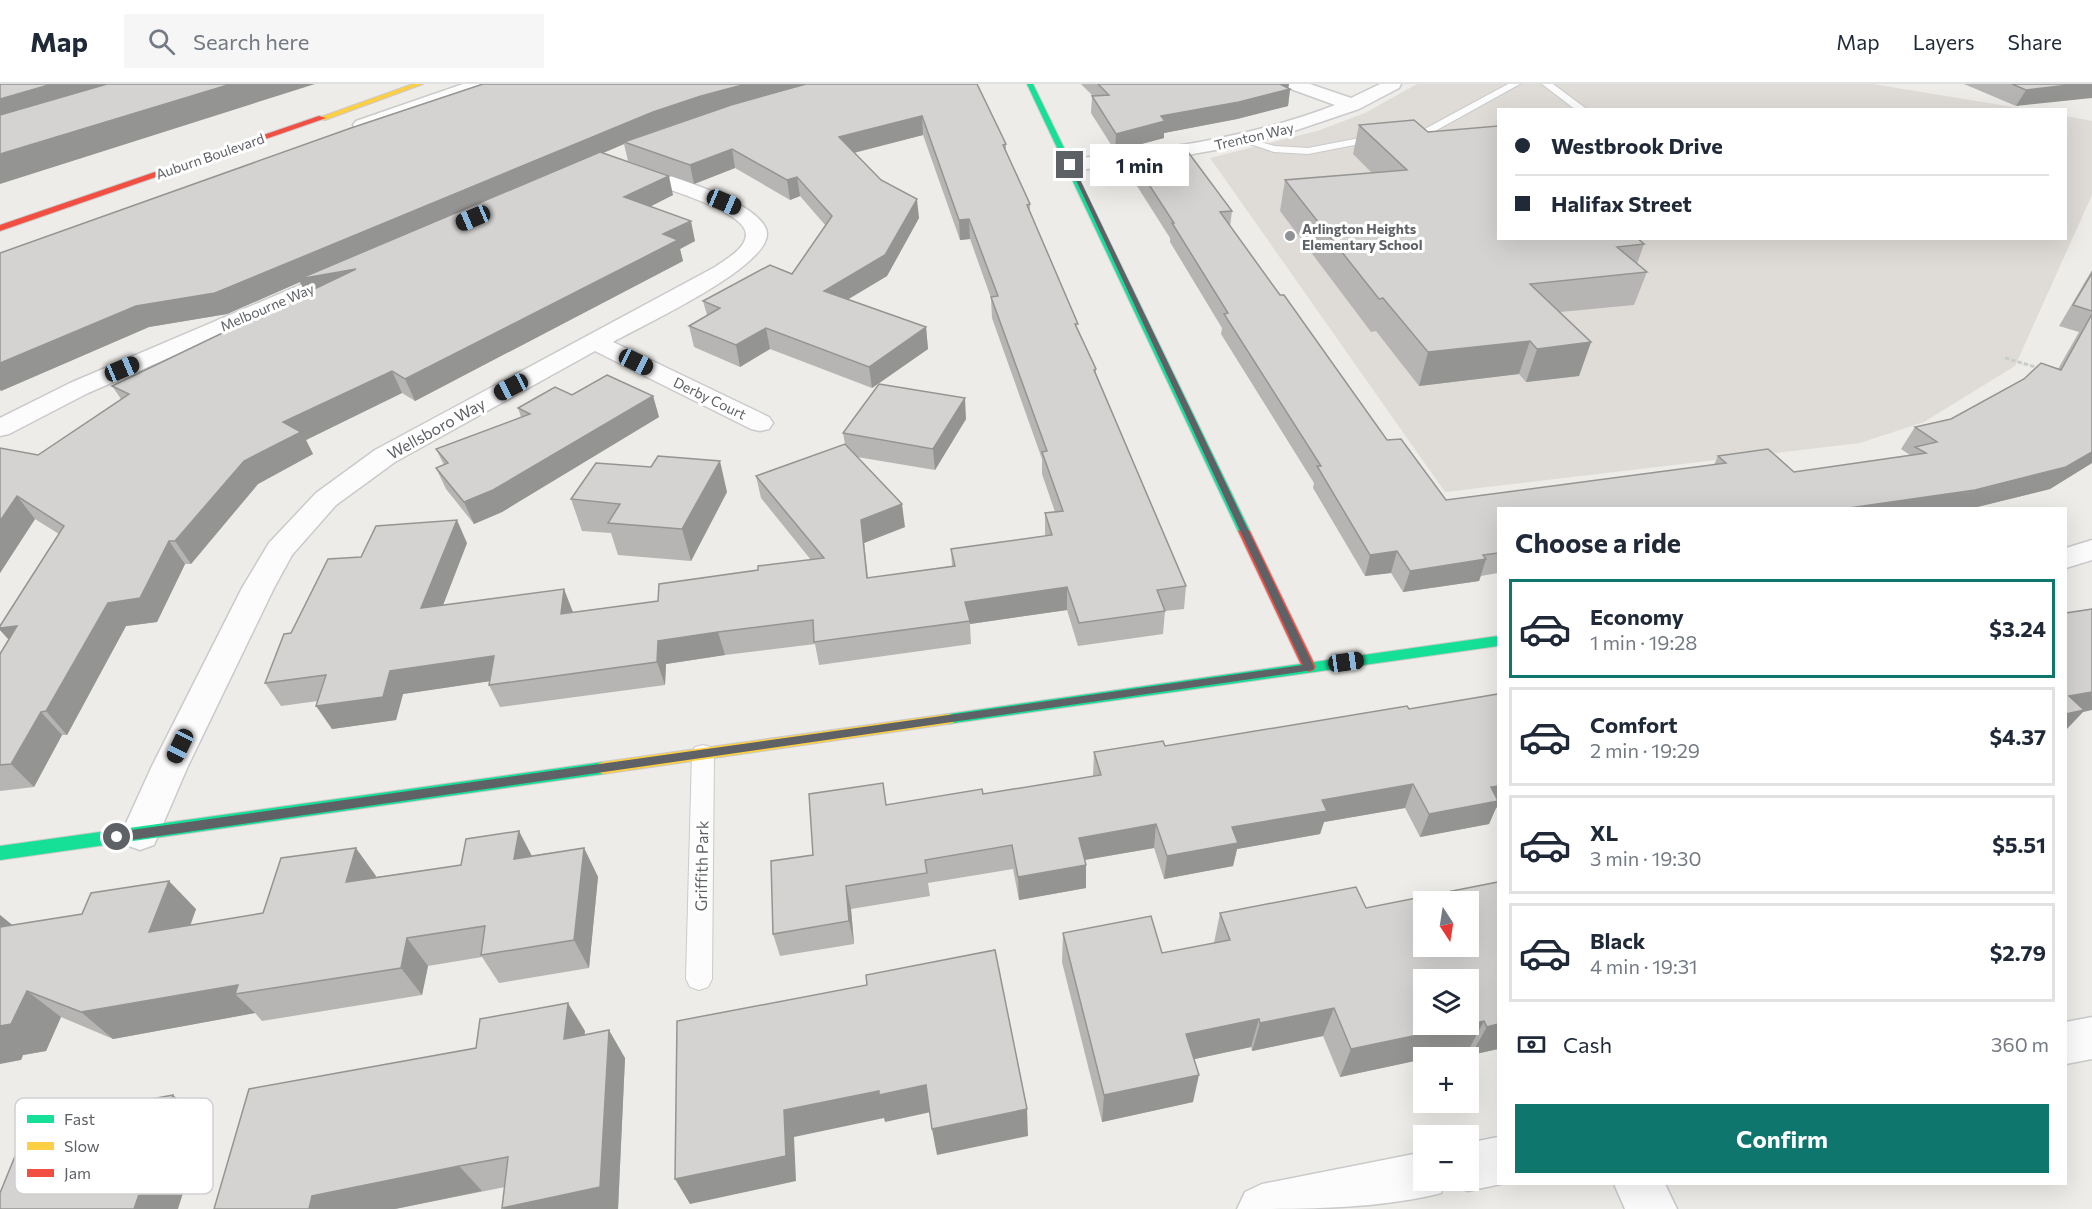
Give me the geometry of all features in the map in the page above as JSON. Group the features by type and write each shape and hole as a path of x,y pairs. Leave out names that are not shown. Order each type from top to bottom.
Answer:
{"street":[{"name":"Auburn Boulevard","path":"0,228 420,84"},
{"path":"343,132 479,84"},
{"path":"1030,84 1309,667"},
{"path":"1294,84 1353,105"},
{"name":"Trenton Way","path":"1070,165 1246,141 1302,125 1353,105 1393,84"},
{"name":"Wellsboro Way","path":"140,834 170,766 279,550 326,499 385,456 729,268 746,255 756,237 752,221 736,208 610,159 635,149"},
{"name":"Melbourne Way","path":"0,428 79,388 364,265"},
{"name":"Derby Court","path":"595,342 760,423"},
{"path":"2067,558 2092,550"},
{"path":"0,853 1497,641"},
{"path":"2067,1043 2092,1038"},
{"path":"1479,1165 1497,1161"},
{"path":"1262,1209 1413,1178"},
{"path":"1639,1185 1652,1209"}],"lane":[{"path":"1246,141 1274,149 1308,151 1370,139 1426,134 1515,84"},
{"path":"1547,84 1580,108"},
{"name":"Griffith Park","path":"699,979 703,753"}],"path":[{"path":"2005,358 2048,371"}],"shaded area":[{"path":"1417,84 1873,84 2019,108 1497,108 1497,240 2067,240 2067,116 2092,121 2092,195 2015,366 1924,422 1860,443 1445,492 1210,158 1317,131 1365,113"}],"building":[{"path":"0,84 52,84 0,99"},
{"path":"107,84 231,84 0,154 0,115"},
{"path":"483,84 746,84 653,112 215,293 136,306 0,363 0,253 351,128"},
{"path":"806,84 977,84 1006,144 1003,145 1030,204 1027,205 1078,324 1075,324 1186,586 1157,590 1165,611 1079,623 1067,587 965,602 970,621 814,642 813,620 718,632 658,641 657,662 489,685 494,656 390,671 383,697 316,706 326,675 265,683 284,634 291,633 328,559 361,557 376,526 457,520 421,608 564,589 561,614 658,601 659,584 758,570 758,566 824,558 756,476 845,444 902,504 861,520 867,578 955,566 951,549 1052,535 1045,513 1063,511 1042,452 1047,451 991,297 998,296 969,219 959,220 922,116 839,137 881,180 917,199 885,255 824,291 926,327 869,367 766,328 736,345 689,326 720,308 703,301 770,265 792,274 832,216 797,177 787,180 732,149 690,165 624,142 731,105"},
{"path":"1098,84 1280,84 1290,89 1239,102 1161,116 1165,121 1116,134 1092,96 1109,95"},
{"path":"2012,84 2077,84 2026,90"},
{"path":"1414,120 1428,132 1497,126 1497,240 1639,240 1644,244 1617,247 1647,272 1530,284 1591,342 1537,349 1530,341 1428,352 1383,298 1379,299 1285,180 1407,170 1359,125"},
{"path":"600,152 669,176 624,197 691,221 663,234 678,240 405,379 392,371 283,422 301,432 244,461 175,541 169,541 140,598 108,603 46,711 41,712 11,764 0,765 0,654 17,626 0,628 0,626 64,526 17,496 0,521 0,448 38,455 129,394 112,386 356,269 299,279"},
{"path":"1188,152 1232,211 1220,212 1280,295 1284,295 1387,440 1401,439 1446,500 1726,463 1718,456 1768,449 1794,472 1926,453 1915,447 1937,442 1915,427 1951,419 2024,379 2041,363 2061,370 2092,314 2092,452 2066,467 1975,490 1856,507 1497,507 1497,553 1483,555 1486,559 1410,571 1397,551 1370,555 1317,466 1321,466 1224,314 1228,313 1131,157"},
{"path":"2092,273 2092,311 2073,305"},
{"path":"607,375 653,396 493,490 464,502 436,468 448,463 436,449 530,414 518,408 555,387 572,395"},
{"path":"879,384 965,398 933,449 843,433"},
{"path":"658,456 720,461 682,529 608,523 620,504 571,499 596,463 651,467"},
{"path":"2092,609 2092,692 2069,696 2084,710 2067,714 2067,613"},
{"path":"1497,694 1497,786 1491,787 1497,801 1429,814 1413,784 1322,800 1327,811 1232,827 1238,843 1167,856 1156,824 1079,838 1086,865 1018,877 1012,845 925,860 927,873 846,886 849,921 773,934 771,861 813,855 809,794 883,783 886,805 982,789 983,794 1101,775 1094,752 1163,741 1165,746 1407,706 1409,709"},
{"path":"519,831 514,859 584,848 574,940 481,955 485,926 407,938 401,968 235,994 238,985 81,1012 27,991 11,1024 0,1026 0,927 82,914 91,893 169,881 149,932 263,913 281,858 356,848 346,882 461,865 466,839"},
{"path":"1497,882 1497,1024 1487,1027 1484,1021 1479,1022 1479,969 1413,969 1413,1035 1418,1035 1351,1049 1334,1008 1260,1023 1259,1019 1186,1034 1199,1075 1104,1095 1063,933 1151,916 1162,953 1230,940 1220,913 1356,887 1366,908 1413,899 1413,957 1479,957 1479,891 1452,891"},
{"path":"995,950 1027,1109 932,1129 926,1085 879,1095 879,1091 784,1110 786,1156 675,1179 677,1021 867,985 866,975"},
{"path":"568,1003 564,1039 609,1030 600,1187 502,1208 508,1157 312,1196 309,1209 214,1209 249,1089 476,1048 480,1019"},
{"path":"15,1156 15,1194 139,1194 134,1209 0,1209 0,1193"}],"traffic: fast":[{"path":"1030,84 1244,531"},
{"path":"948,719 1497,641"},
{"path":"0,853 603,768"}],"traffic: slow":[{"path":"322,118 420,84"},
{"path":"603,768 948,719"}],"traffic: jam":[{"path":"0,228 322,118"},
{"path":"1244,531 1309,667"}],"place":[{"name":"Arlington Heights Elementary School","path":"1290,236"}],"route":[{"path":"117,837 1309,667 1070,165"}]}
